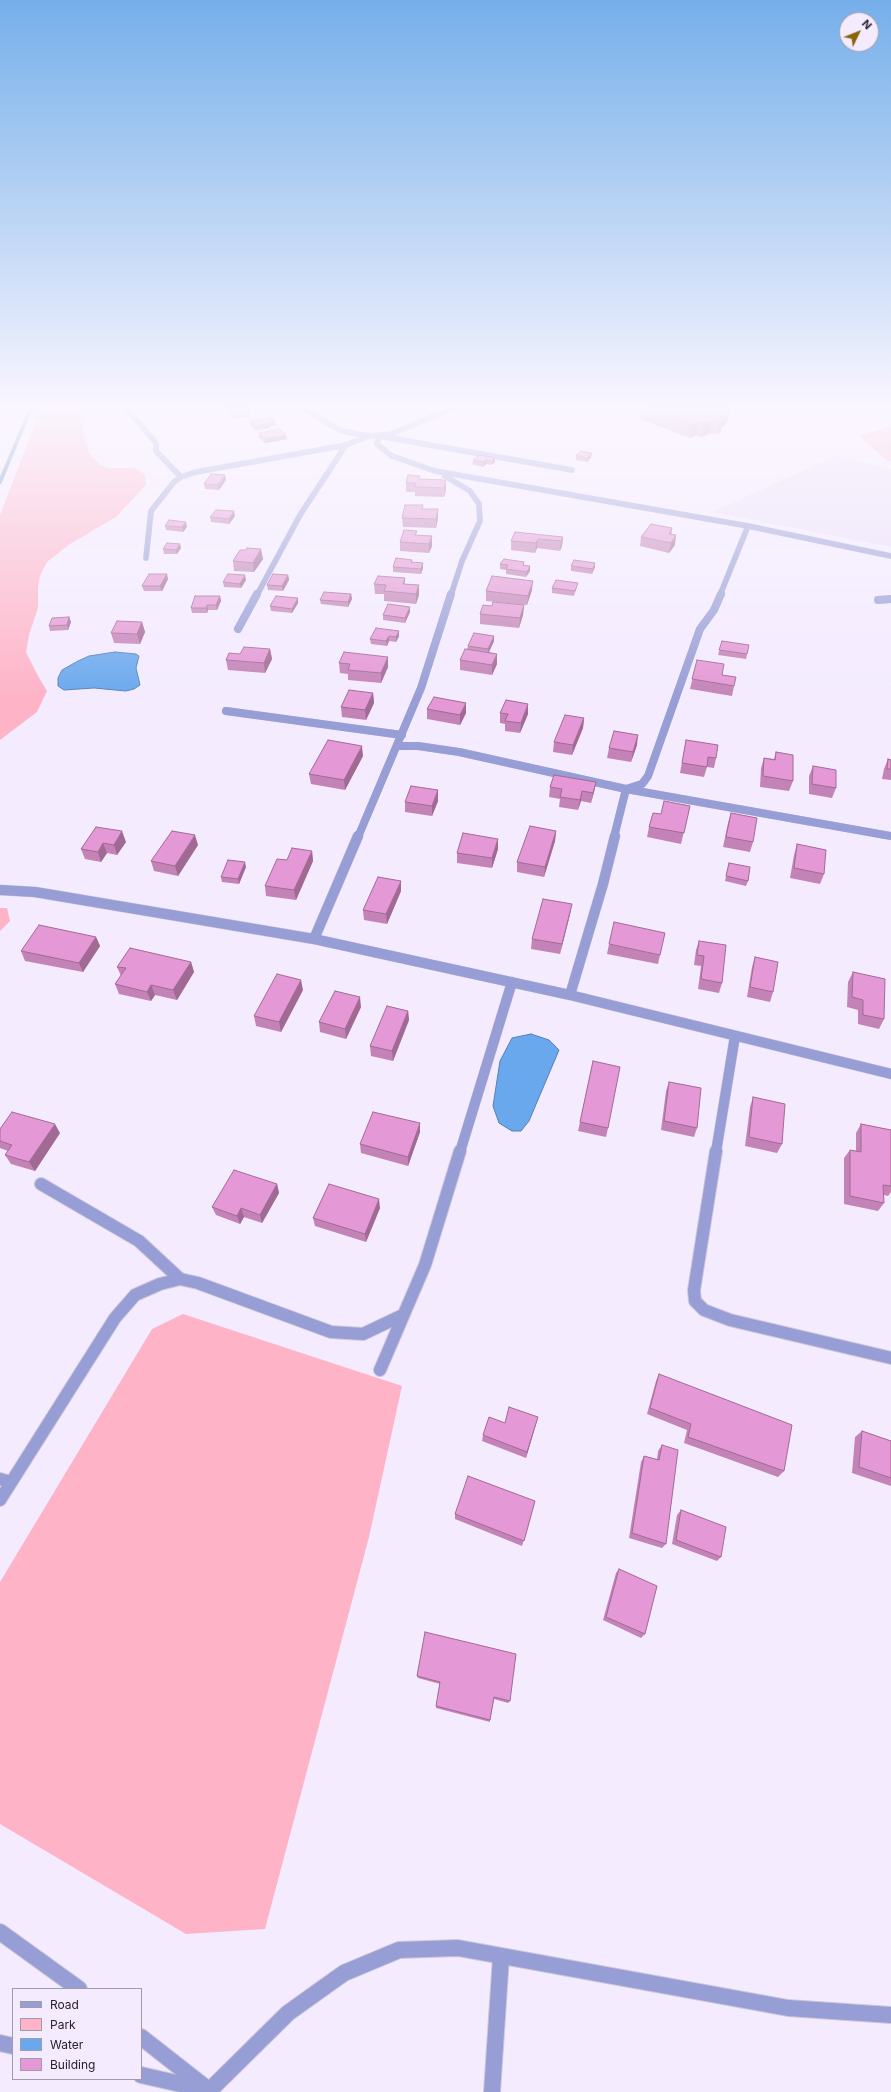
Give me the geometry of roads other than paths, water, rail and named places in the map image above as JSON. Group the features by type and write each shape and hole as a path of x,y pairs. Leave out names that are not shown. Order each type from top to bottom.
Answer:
{"street":[{"path":"146,558 151,511 155,506"},
{"path":"238,629 306,506"},
{"path":"314,939 421,688 462,561 480,521 479,506"},
{"path":"632,506 748,526 891,556"},
{"path":"626,789 642,784 648,776 700,628 714,610 748,526"},
{"path":"878,600 891,599"},
{"path":"226,711 402,735"},
{"path":"397,746 418,746 459,752 626,789 891,836"},
{"path":"570,995 603,884 626,789"},
{"path":"0,890 35,892 314,939 570,995 891,1074"},
{"path":"380,1370 425,1265 512,982"},
{"path":"735,1036 694,1290 695,1301 704,1310 730,1320 891,1358"},
{"path":"41,1184 139,1241 180,1279"},
{"path":"0,1500 6,1480 115,1318 135,1295 160,1284 180,1279 198,1283 331,1332 363,1334 403,1315"},
{"path":"0,1932 78,1988"},
{"path":"209,2091 288,2013 344,1973 399,1950 458,1948 788,2008 891,2015"},
{"path":"492,2092 501,1957"},
{"path":"142,2038 209,2091"},
{"path":"0,2043 12,2046"},
{"path":"142,2075 209,2091"}],"water":[{"path":"115,652 136,654 139,656 136,668 140,685 134,689 126,691 94,688 64,690 58,686 58,678 62,670 89,656"},
{"path":"531,1034 549,1040 559,1050 529,1121 521,1131 512,1131 499,1123 493,1106 500,1061 512,1038"}]}
